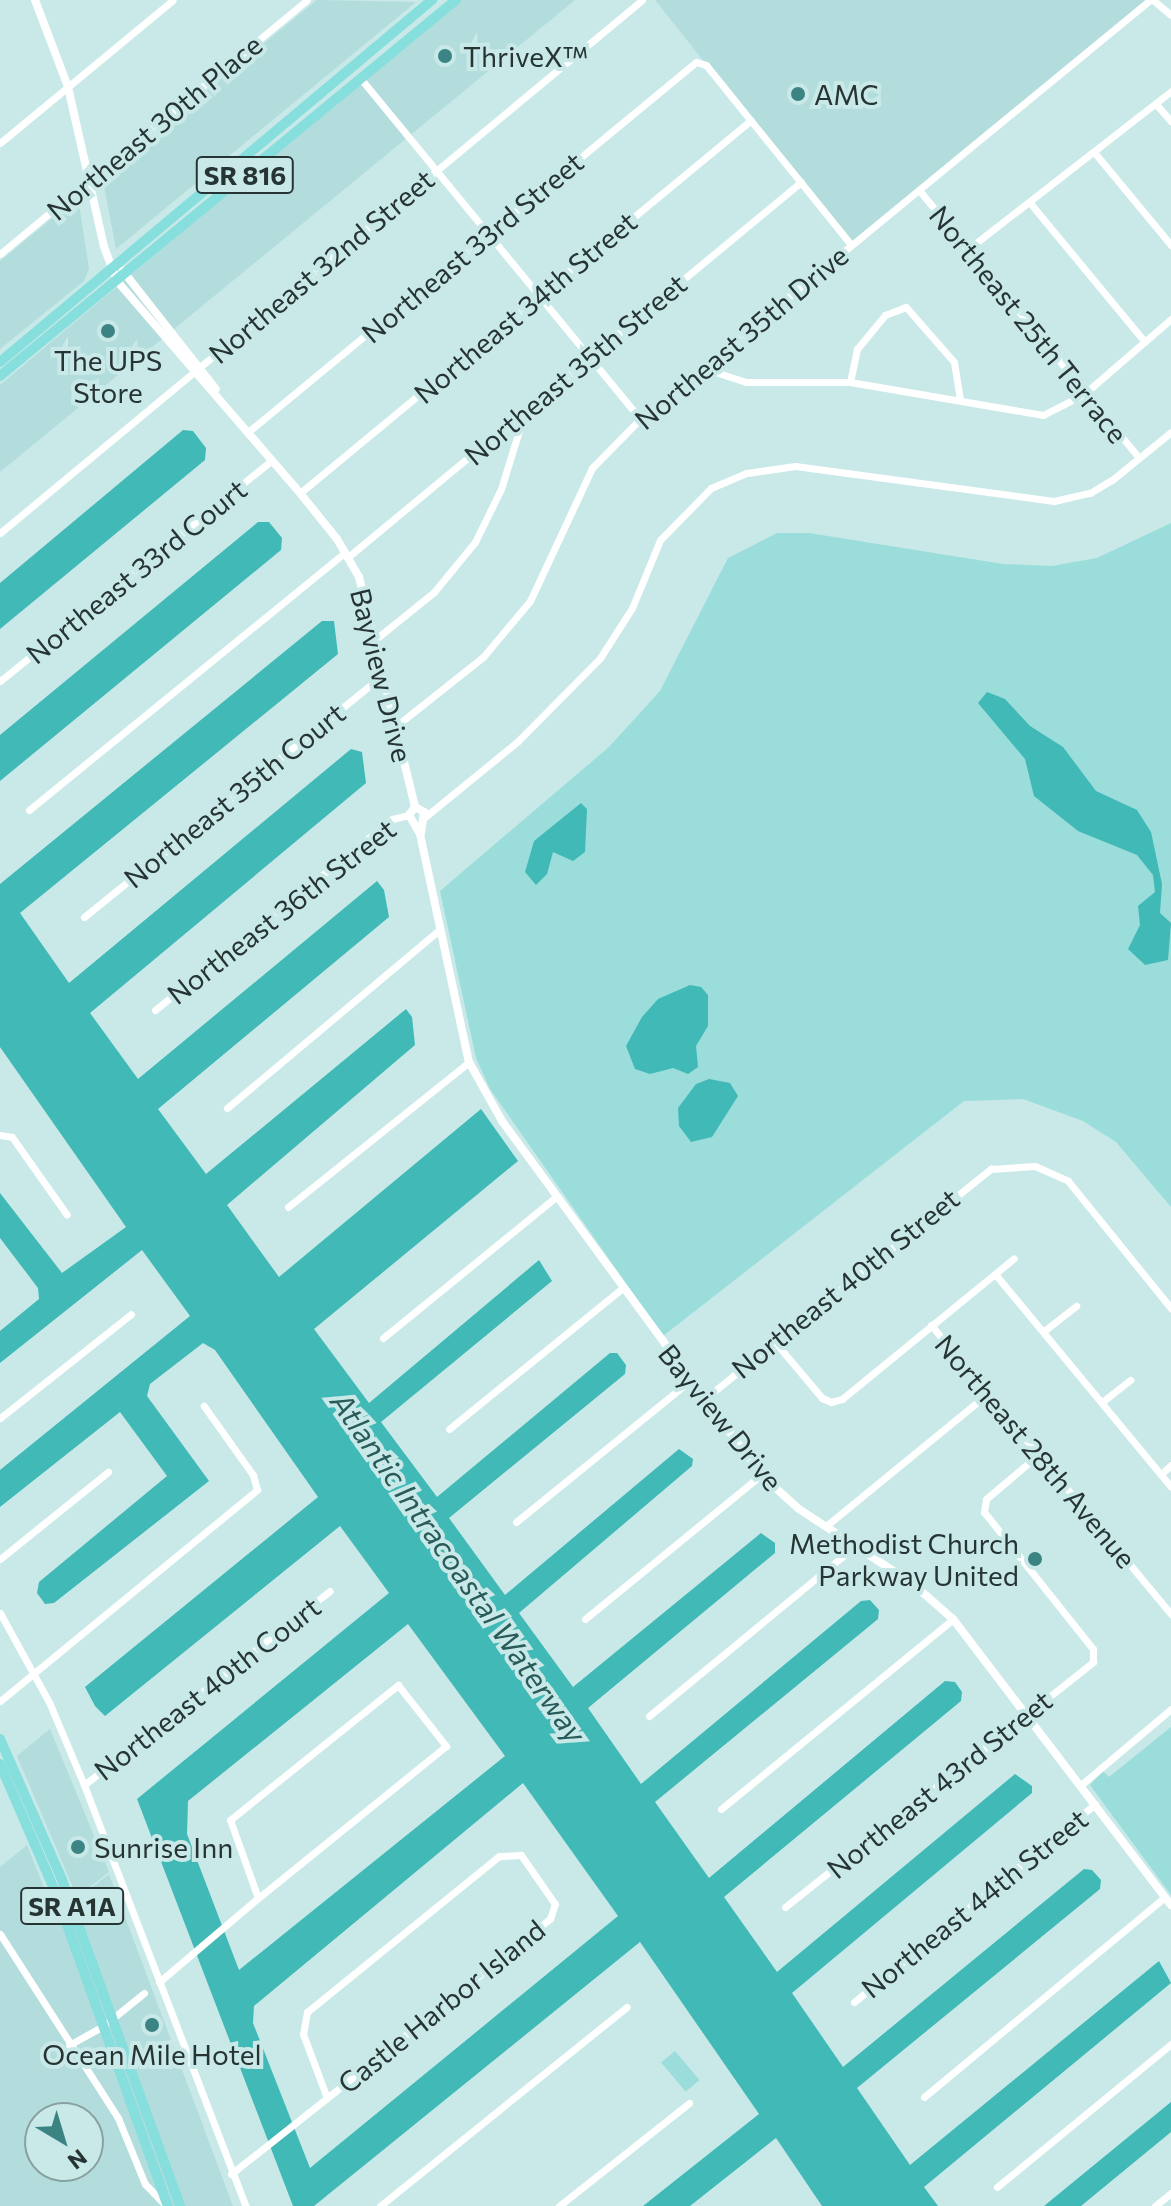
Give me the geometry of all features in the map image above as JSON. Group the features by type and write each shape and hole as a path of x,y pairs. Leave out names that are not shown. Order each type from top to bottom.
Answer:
{"main road":[{"name":"SR 816","path":"0,376 456,0"},
{"name":"SR 816","path":"0,362 427,2"},
{"path":"356,83 364,57"},
{"path":"351,67 356,83"},
{"path":"0,384 35,350"},
{"name":"SR A1A","path":"0,1739 61,1877 180,2206"},
{"name":"SR A1A","path":"0,1764 55,1891 168,2206"}],"street":[{"path":"0,143 173,0"},
{"name":"Northeast 30th Place","path":"0,254 307,0"},
{"name":"Northeast 32nd Street","path":"0,533 642,0"},
{"path":"1151,0 1171,15"},
{"name":"Northeast 35th Drive","path":"396,726 483,657 530,601 557,553 592,468 640,419 706,369 851,245 1151,0"},
{"name":"Bayview Drive","path":"40,2 68,87 92,177 104,247 117,281 198,369"},
{"name":"Northeast 33rd Street","path":"248,432 696,62 706,65 751,120"},
{"path":"356,83 436,171 640,419"},
{"path":"967,250 1171,91"},
{"path":"1156,104 1171,121"},
{"path":"751,120 851,245"},
{"name":"Northeast 34th Street","path":"300,493 751,120"},
{"path":"1094,152 1171,245"},
{"name":"Northeast 35th Street","path":"29,810 525,411 801,182"},
{"name":"Northeast 25th Terrace","path":"919,190 1139,458"},
{"path":"1030,203 1145,342"},
{"name":"Bayview Drive","path":"113,266 126,273 220,397 347,554 377,638 418,815 469,1062 487,1098 688,1382 761,1475 826,1526 913,1584 953,1619 1028,1711 1168,1901"},
{"path":"850,382 857,349 885,315 906,307 954,362 960,399"},
{"path":"706,369 746,382 850,382 1043,415 1084,394 1171,319"},
{"path":"377,638 434,592 475,542 501,489 525,411"},
{"name":"Northeast 36th Street","path":"155,1010 392,819 418,815 442,803 517,742 600,658 632,608 660,540 711,488 747,473 795,466 1054,501 1090,493 1171,432"},
{"name":"Northeast 33rd Court","path":"0,681 272,460"},
{"name":"Northeast 35th Court","path":"84,917 384,674"},
{"path":"227,1108 440,929"},
{"path":"288,1207 469,1062"},
{"path":"0,1135 12,1137 67,1215"},
{"name":"Northeast 40th Street","path":"702,1401 991,1169 1035,1166 1068,1181 1171,1308"},
{"path":"383,1338 556,1197"},
{"path":"774,1341 831,1402 842,1399 1014,1258"},
{"path":"995,1274 1171,1487"},
{"path":"449,1429 621,1289"},
{"path":"1044,1331 1076,1306"},
{"path":"0,1418 131,1314"},
{"name":"Northeast 28th Avenue","path":"931,1325 1171,1614"},
{"path":"1102,1402 1130,1380"},
{"path":"516,1522 688,1382"},
{"path":"826,1526 987,1394"},
{"path":"0,1701 257,1490 253,1475 204,1406"},
{"name":"Northeast 43rd Street","path":"785,1907 1093,1662 1093,1649 983,1508 986,1499 1039,1454"},
{"path":"1161,1474 1171,1465"},
{"path":"0,1559 108,1472"},
{"path":"585,1619 761,1475"},
{"path":"649,1716 855,1546"},
{"name":"Northeast 40th Court","path":"84,1785 330,1591"},
{"path":"0,1613 34,1676 84,1785 231,2174 246,2206"},
{"path":"721,1809 953,1619"},
{"path":"159,1982 446,1746 398,1685 230,1820 258,1898"},
{"name":"Northeast 44th Street","path":"1082,1784 1171,1709"},
{"name":"Northeast 44th Street","path":"854,2002 1095,1804"},
{"name":"Castle Harbor Island","path":"231,2174 295,2124 550,1919 555,1904 552,1897 521,1855 499,1856 307,2012 301,2026 327,2098"},
{"path":"924,2097 1168,1901"},
{"path":"0,1934 118,2118 141,2175 168,2206"},
{"path":"69,2045 102,2027 144,1993"},
{"path":"380,2206 627,2007"},
{"path":"59,2029 87,2035"},
{"path":"997,2187 1171,2044"},
{"path":"559,2206 689,2103"},
{"path":"1155,2206 1171,2193"}],"shaded area":[{"path":"317,0 416,2 116,249 102,176"},
{"path":"458,0 575,0 0,472 0,385"},
{"path":"655,0 1150,0 850,245"},
{"path":"78,197 89,269 84,281 0,349 0,261"},
{"path":"1171,523 1171,1207 1116,1142 1083,1121 1023,1099 964,1101 663,1336 490,1089 476,1058 440,891 609,747 660,691 728,558 777,533 809,533 1003,564 1052,566 1097,558"},
{"path":"1171,1727 1171,1895 1090,1785 1103,1771 1109,1777"},
{"path":"50,1729 109,1872 77,1897 17,1756"},
{"path":"27,1845 56,1917 109,1874 233,2206 0,2206 0,1867"},
{"path":"675,2051 699,2080 686,2092 661,2063"}],"water":[{"path":"183,430 193,431 206,448 205,460 0,629 0,583"},
{"path":"258,522 269,522 282,538 281,550 0,781 0,735"},
{"name":"Atlantic Intracoastal Waterway","path":"322,621 334,621 338,654 20,913 69,983 351,749 362,752 366,783 90,1013 138,1079 377,881 384,890 389,917 158,1109 206,1174 406,1009 412,1017 415,1045 227,1205 279,1277 481,1109 518,1161 314,1329 369,1403 539,1260 552,1281 381,1422 437,1497 610,1353 617,1353 626,1365 625,1374 449,1518 505,1595 679,1449 693,1459 692,1466 519,1613 573,1687 761,1533 775,1543 775,1553 588,1708 641,1784 861,1601 870,1600 879,1610 878,1619 655,1802 709,1878 945,1681 955,1682 962,1692 961,1701 724,1897 777,1972 1015,1774 1032,1786 1032,1793 792,1993 843,2067 1084,1869 1092,1870 1101,1880 1100,1889 857,2088 910,2165 1159,1961 1171,1983 924,2187 938,2206 822,2206 776,2138 690,2206 643,2206 759,2114 640,1942 314,2206 293,2206 137,1799 389,1593 340,1526 105,1716 95,1706 85,1687 318,1497 215,1350 203,1343 150,1384 147,1396 209,1481 54,1603 45,1604 37,1593 39,1582 167,1476 120,1412 0,1507 0,1470 190,1316 142,1250 0,1363 0,1331 39,1299 38,1288 0,1238 0,1193 62,1273 126,1227 0,1047 0,884","holes":["408,1624 505,1756 239,1970 187,1834 188,1801","523,1783 618,1916 310,2168 253,2023 254,2006"]},
{"path":"987,692 1005,699 1030,726 1063,747 1096,791 1137,810 1151,832 1162,884 1160,913 1171,923 1168,960 1145,965 1128,949 1140,925 1138,906 1155,892 1153,875 1137,855 1078,831 1034,796 1025,759 978,703"},
{"path":"581,803 587,809 585,852 573,861 553,852 547,874 536,885 525,872 534,841"},
{"path":"690,985 701,987 708,995 708,1026 696,1046 698,1067 688,1074 673,1068 650,1074 635,1069 626,1046 642,1017 658,999"},
{"path":"709,1079 730,1083 738,1096 712,1137 691,1142 679,1126 678,1108 696,1084"},
{"path":"1171,2102 1171,2132 1081,2206 1044,2206"}],"place":[{"name":"ThriveX™","path":"445,56"},
{"name":"AMC","path":"798,94"},
{"name":"The UPS Store","path":"108,331"},
{"name":"Methodist Church Parkway United","path":"1035,1559"},
{"name":"Sunrise Inn","path":"78,1847"},
{"name":"Ocean Mile Hotel","path":"152,2025"}]}
